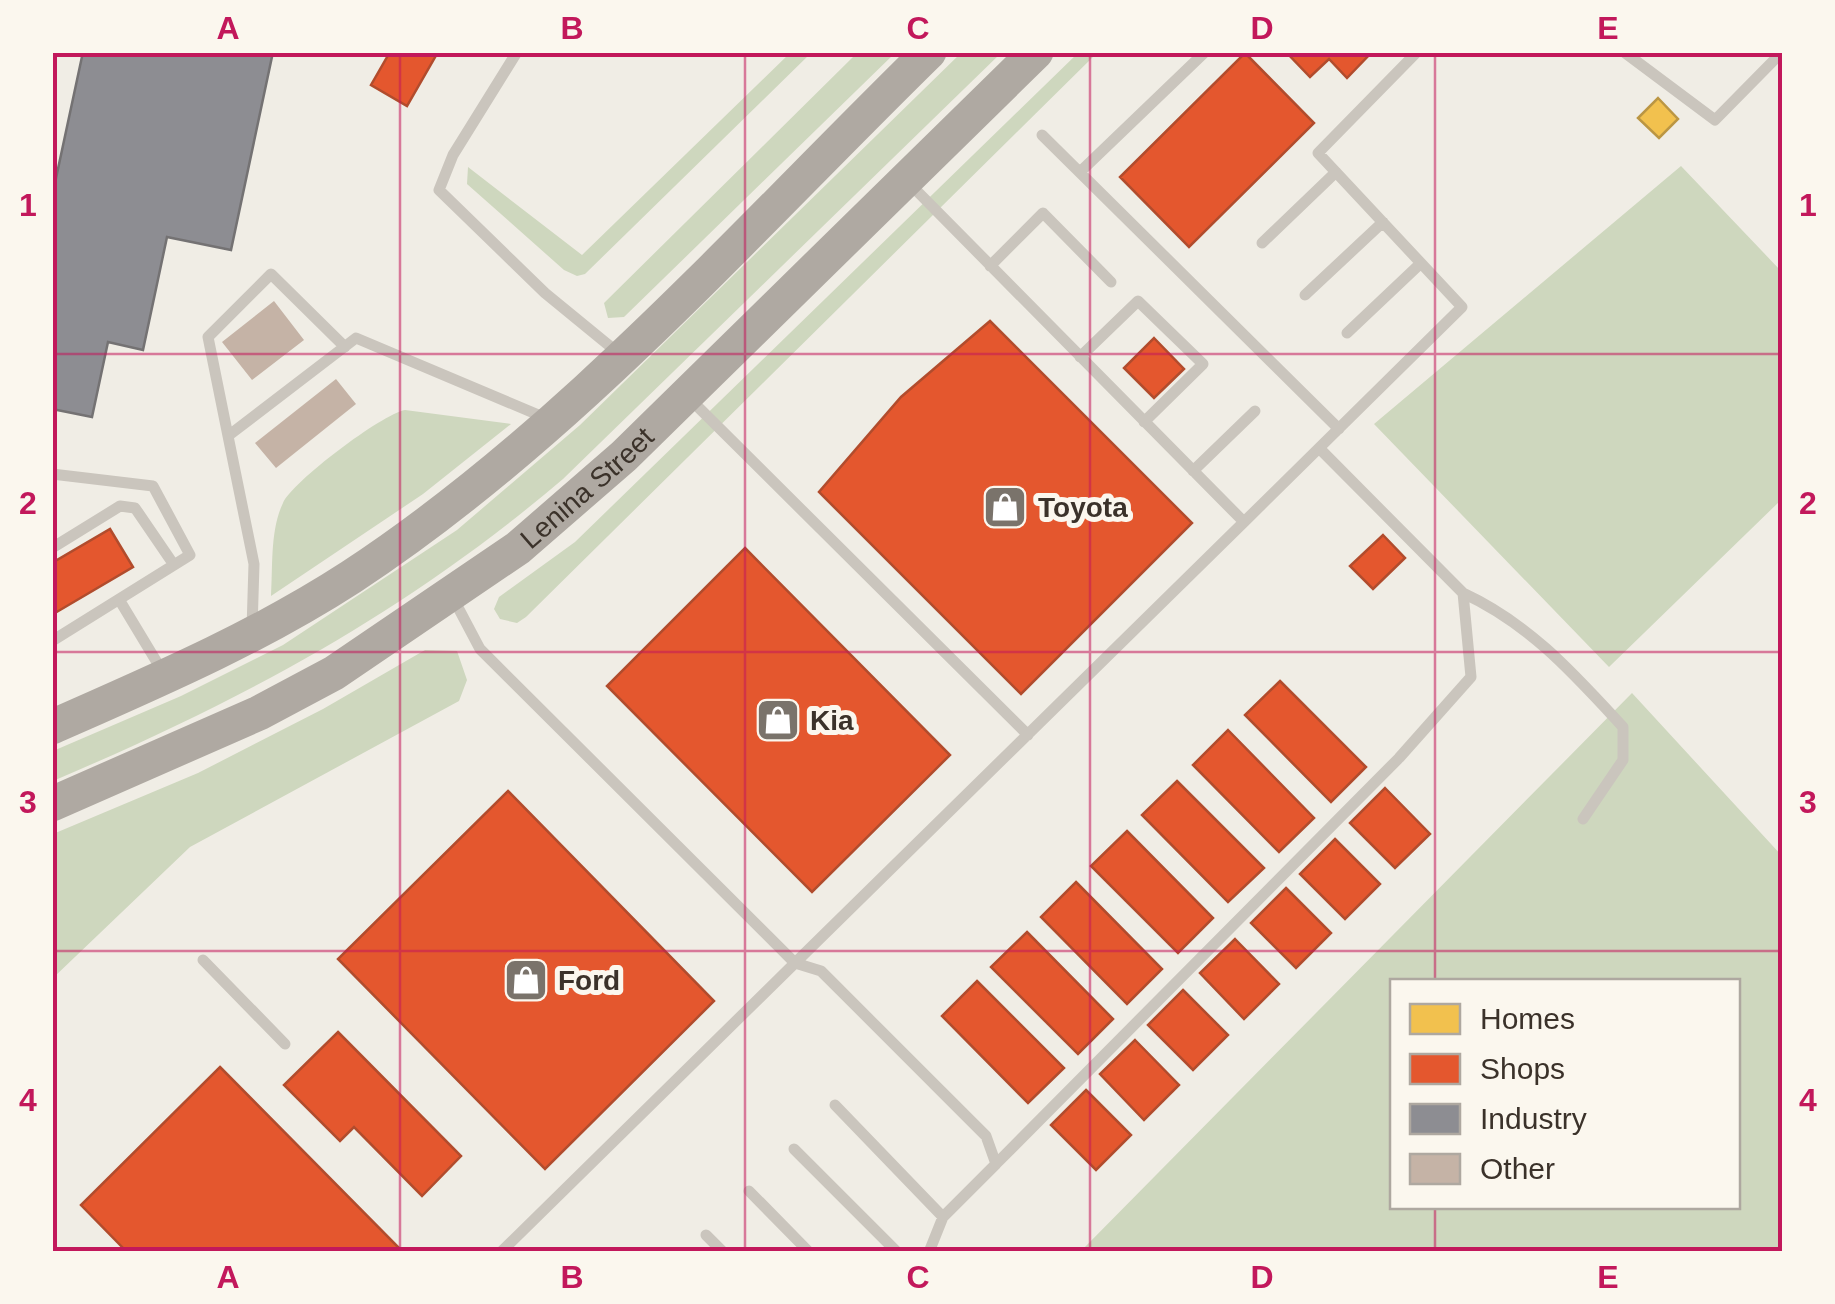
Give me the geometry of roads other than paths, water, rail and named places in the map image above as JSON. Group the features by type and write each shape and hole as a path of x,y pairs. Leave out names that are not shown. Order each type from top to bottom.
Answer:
{"main road":[{"path":"52,727 252,634 396,546 552,420 929,52"},
{"name":"Lenina Street","path":"52,804 259,713 334,673 452,596 563,510 1036,52"}],"lane":[{"path":"517,52 453,155 439,190 545,293 621,355"},
{"path":"1080,172 1204,52"},
{"path":"511,1249 795,963 1462,306 1318,153 1417,52"},
{"path":"1624,52 1715,120 1782,52"},
{"path":"1042,135 1339,429"},
{"path":"1262,242 1336,172"},
{"path":"906,180 1244,522"},
{"path":"990,266 1043,213 1111,282"},
{"path":"1305,295 1383,222"},
{"path":"1347,333 1421,263"},
{"path":"252,634 254,564 208,337 271,274 344,346"},
{"path":"1080,357 1138,301 1203,364 1144,422"},
{"path":"228,436 356,338 552,420"},
{"path":"686,395 1028,735"},
{"path":"1193,472 1255,411"},
{"path":"1320,449 1463,593 1494,607 1546,644 1623,727 1623,760 1583,819"},
{"path":"52,474 153,486 190,555 52,641"},
{"path":"52,548 120,506 136,508 174,566"},
{"path":"929,1252 943,1217 1399,758 1471,677 1463,593"},
{"path":"452,596 480,648 494,663 795,963 821,971 986,1136 996,1164"},
{"path":"120,601 166,677"},
{"path":"202,960 286,1044"},
{"path":"835,1105 943,1217"},
{"path":"794,1148 897,1252"},
{"path":"749,1191 809,1252"},
{"path":"706,1235 722,1252"}],"place":[{"name":"Toyota","path":"1005,507"},
{"name":"Kia","path":"778,720"},
{"name":"Ford","path":"526,980"}]}
